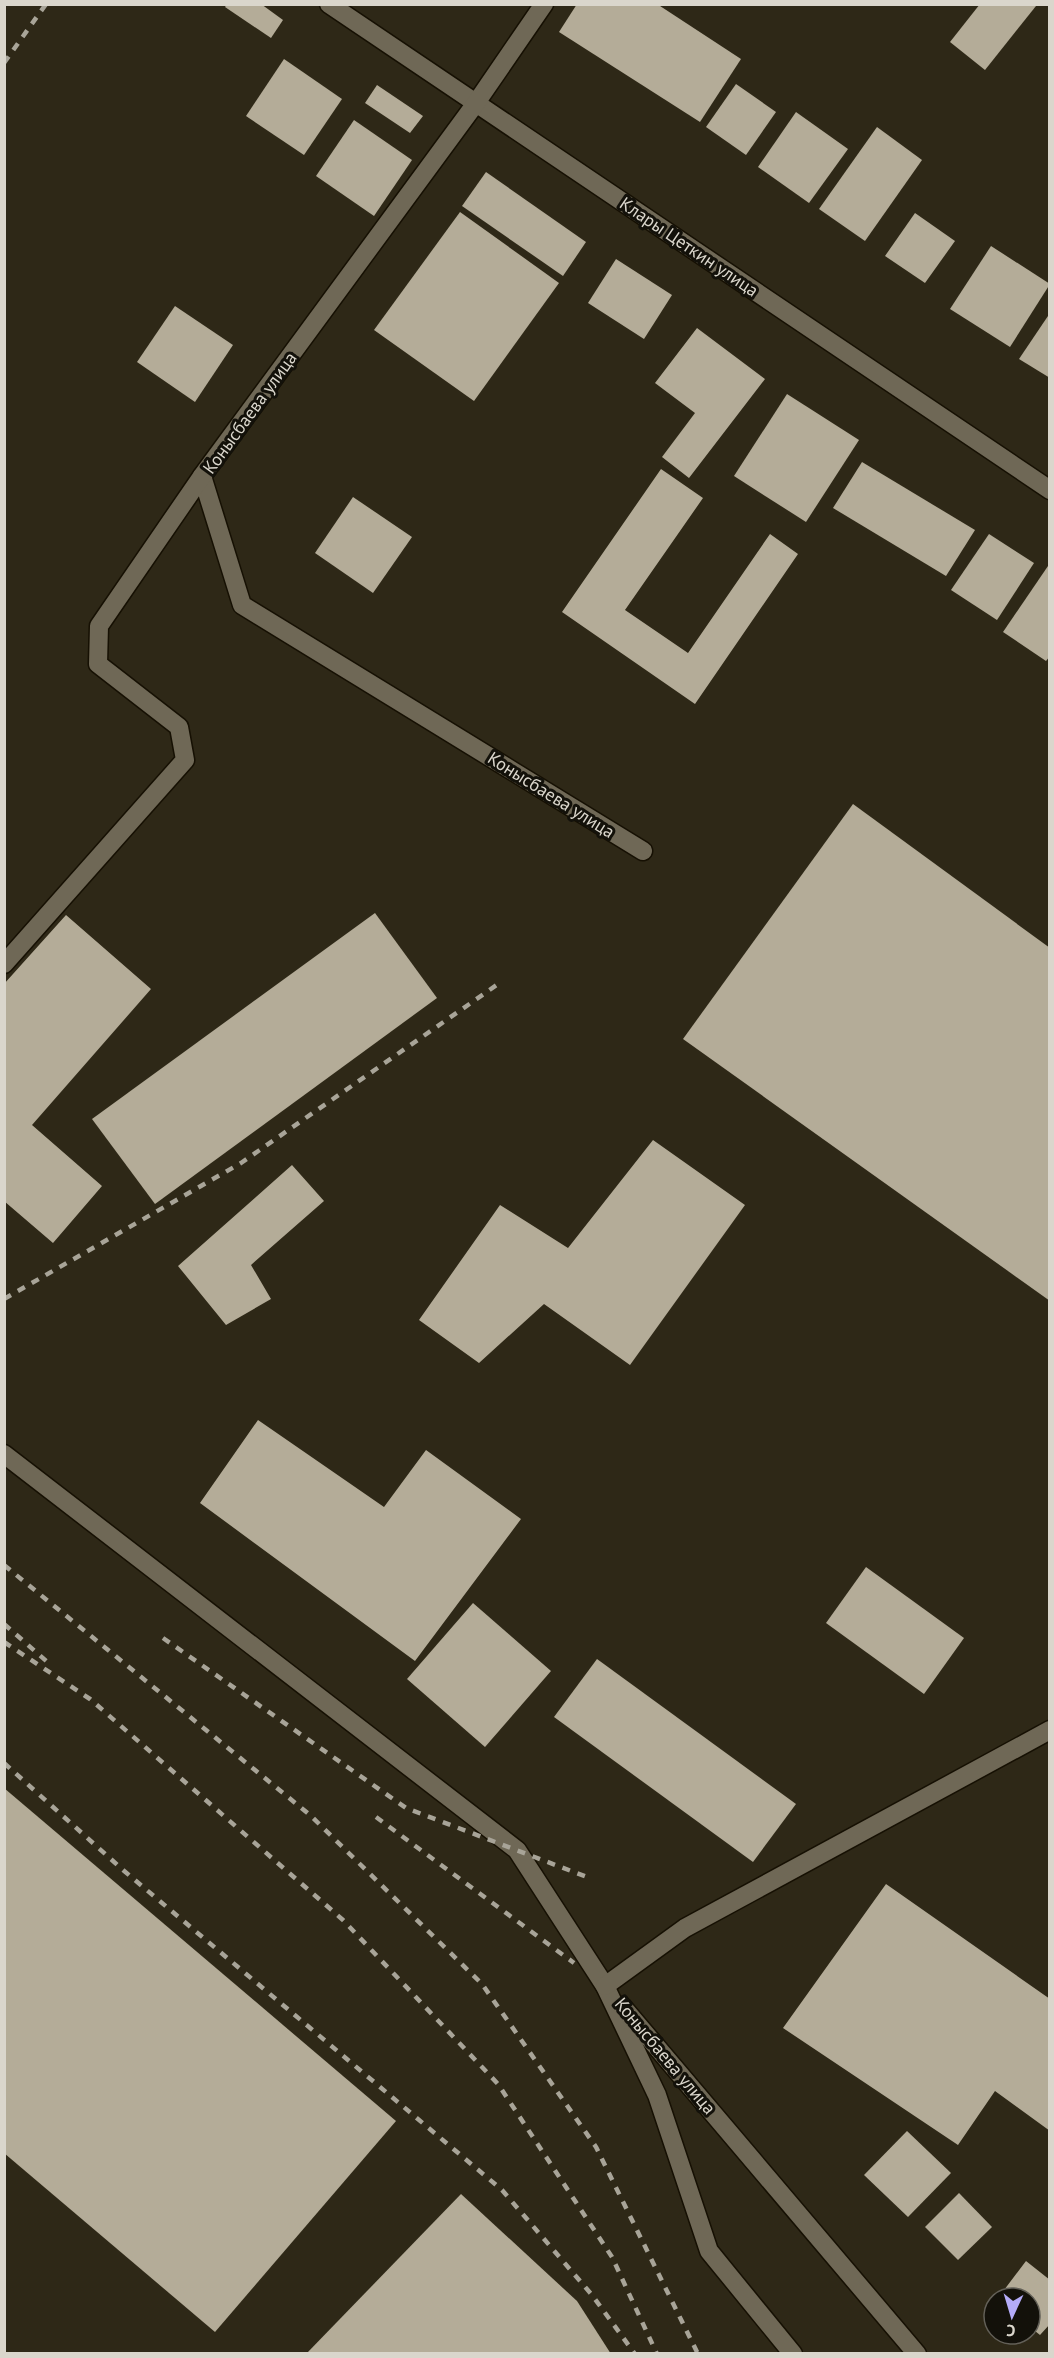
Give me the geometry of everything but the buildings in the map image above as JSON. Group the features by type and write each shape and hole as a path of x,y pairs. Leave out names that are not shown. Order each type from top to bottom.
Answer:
{"street":[{"name":"Клары Цеткин улица","path":"329,4 1050,490"},
{"name":"Конысбаева улица","path":"544,4 476,104 202,476 242,605 643,851"},
{"path":"4,964 185,760 179,727 98,664 99,626 202,476"},
{"path":"4,1454 517,1850 605,1986 657,2095 709,2251 793,2354"},
{"name":"Конысбаева улица","path":"918,2354 605,1986 685,1928 1050,1730"}],"railway":[{"path":"4,63 46,4"},
{"path":"4,1299 241,1163 501,982"},
{"path":"4,1565 310,1815 482,1984 596,2147 698,2354"},
{"path":"4,1624 52,1666"},
{"path":"163,1638 406,1808 587,1877"},
{"path":"4,1642 90,1699 343,1920 498,2084 612,2257 657,2354"},
{"path":"4,1763 123,1870 502,2190 592,2295 635,2354"},
{"path":"376,1817 574,1963"}]}
